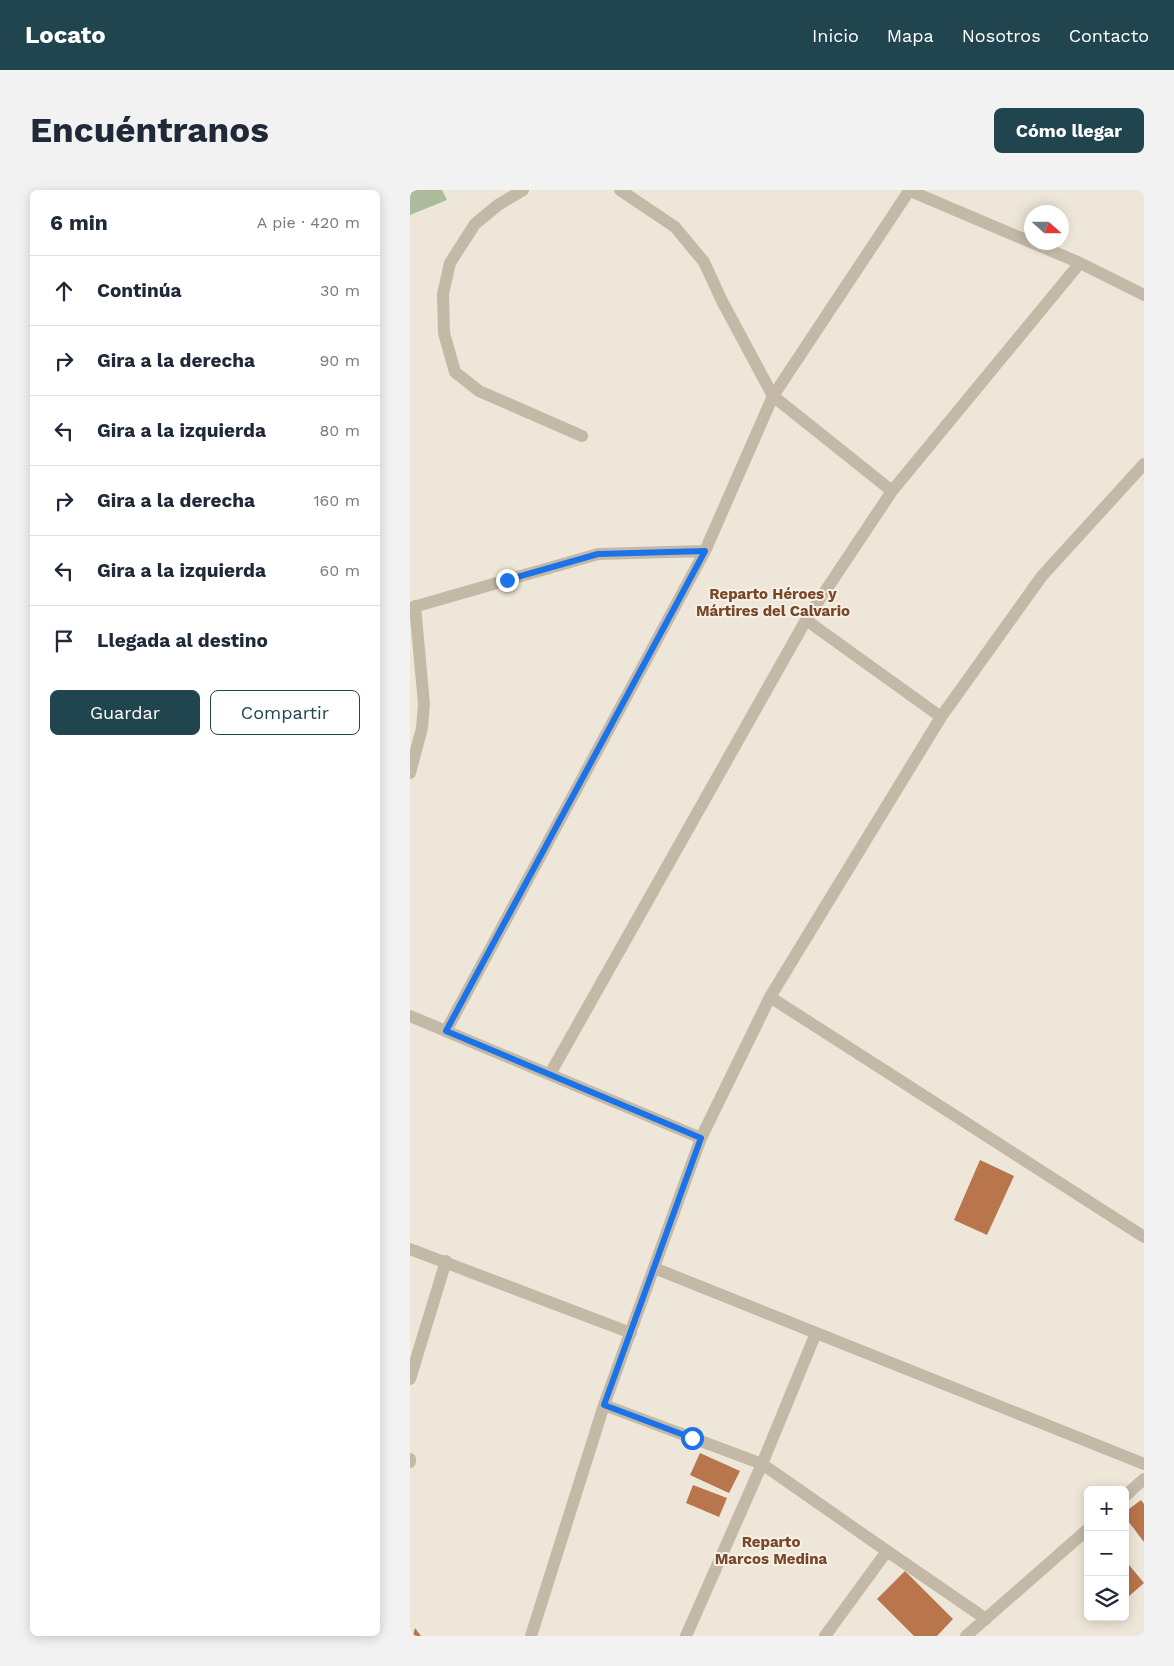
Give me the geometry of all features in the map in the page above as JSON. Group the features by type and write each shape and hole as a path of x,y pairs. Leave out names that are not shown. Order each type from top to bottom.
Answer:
{"street":[{"path":"523,190 498,205 474,224 450,263 443,294 444,333 455,372 479,391 582,436"},
{"path":"620,190 675,227 704,262 722,301 773,396 892,490"},
{"path":"446,1031 705,551 773,396 908,190 1080,263 1144,295"},
{"path":"550,1074 806,620 892,490 1080,263"},
{"path":"531,1636 604,1405 701,1138 770,997 941,718 1042,576 1144,464"},
{"path":"410,773 422,728 424,704 413,607 598,554 705,551"},
{"path":"806,620 941,718"},
{"path":"770,997 1144,1237"},
{"path":"410,1016 701,1138"},
{"path":"410,1249 631,1333"},
{"path":"410,1379 446,1262"},
{"path":"654,1268 1144,1464"},
{"path":"686,1636 762,1464 816,1333"},
{"path":"604,1405 762,1464 986,1619"},
{"path":"1129,1492 1144,1479"},
{"path":"966,1636 1086,1531"},
{"path":"825,1636 887,1551"}],"green space":[{"path":"410,190 442,190 447,200 410,215"}],"building":[{"path":"980,1160 1014,1176 987,1235 954,1220"},
{"path":"700,1453 740,1471 729,1493 690,1475"},
{"path":"693,1485 727,1498 719,1517 686,1503"},
{"path":"1141,1500 1144,1504 1144,1542 1129,1522 1129,1509"},
{"path":"1129,1565 1144,1583 1129,1596"},
{"path":"905,1571 953,1619 937,1636 914,1636 877,1599"},
{"path":"415,1628 421,1636 413,1636"}],"district":[{"name":"Reparto Héroes y Mártires del Calvario","path":"773,602"},
{"name":"Reparto Marcos Medina","path":"771,1550"}],"route":[{"path":"507,580 598,554 705,551 446,1031 701,1138 604,1405 692,1438"}]}
